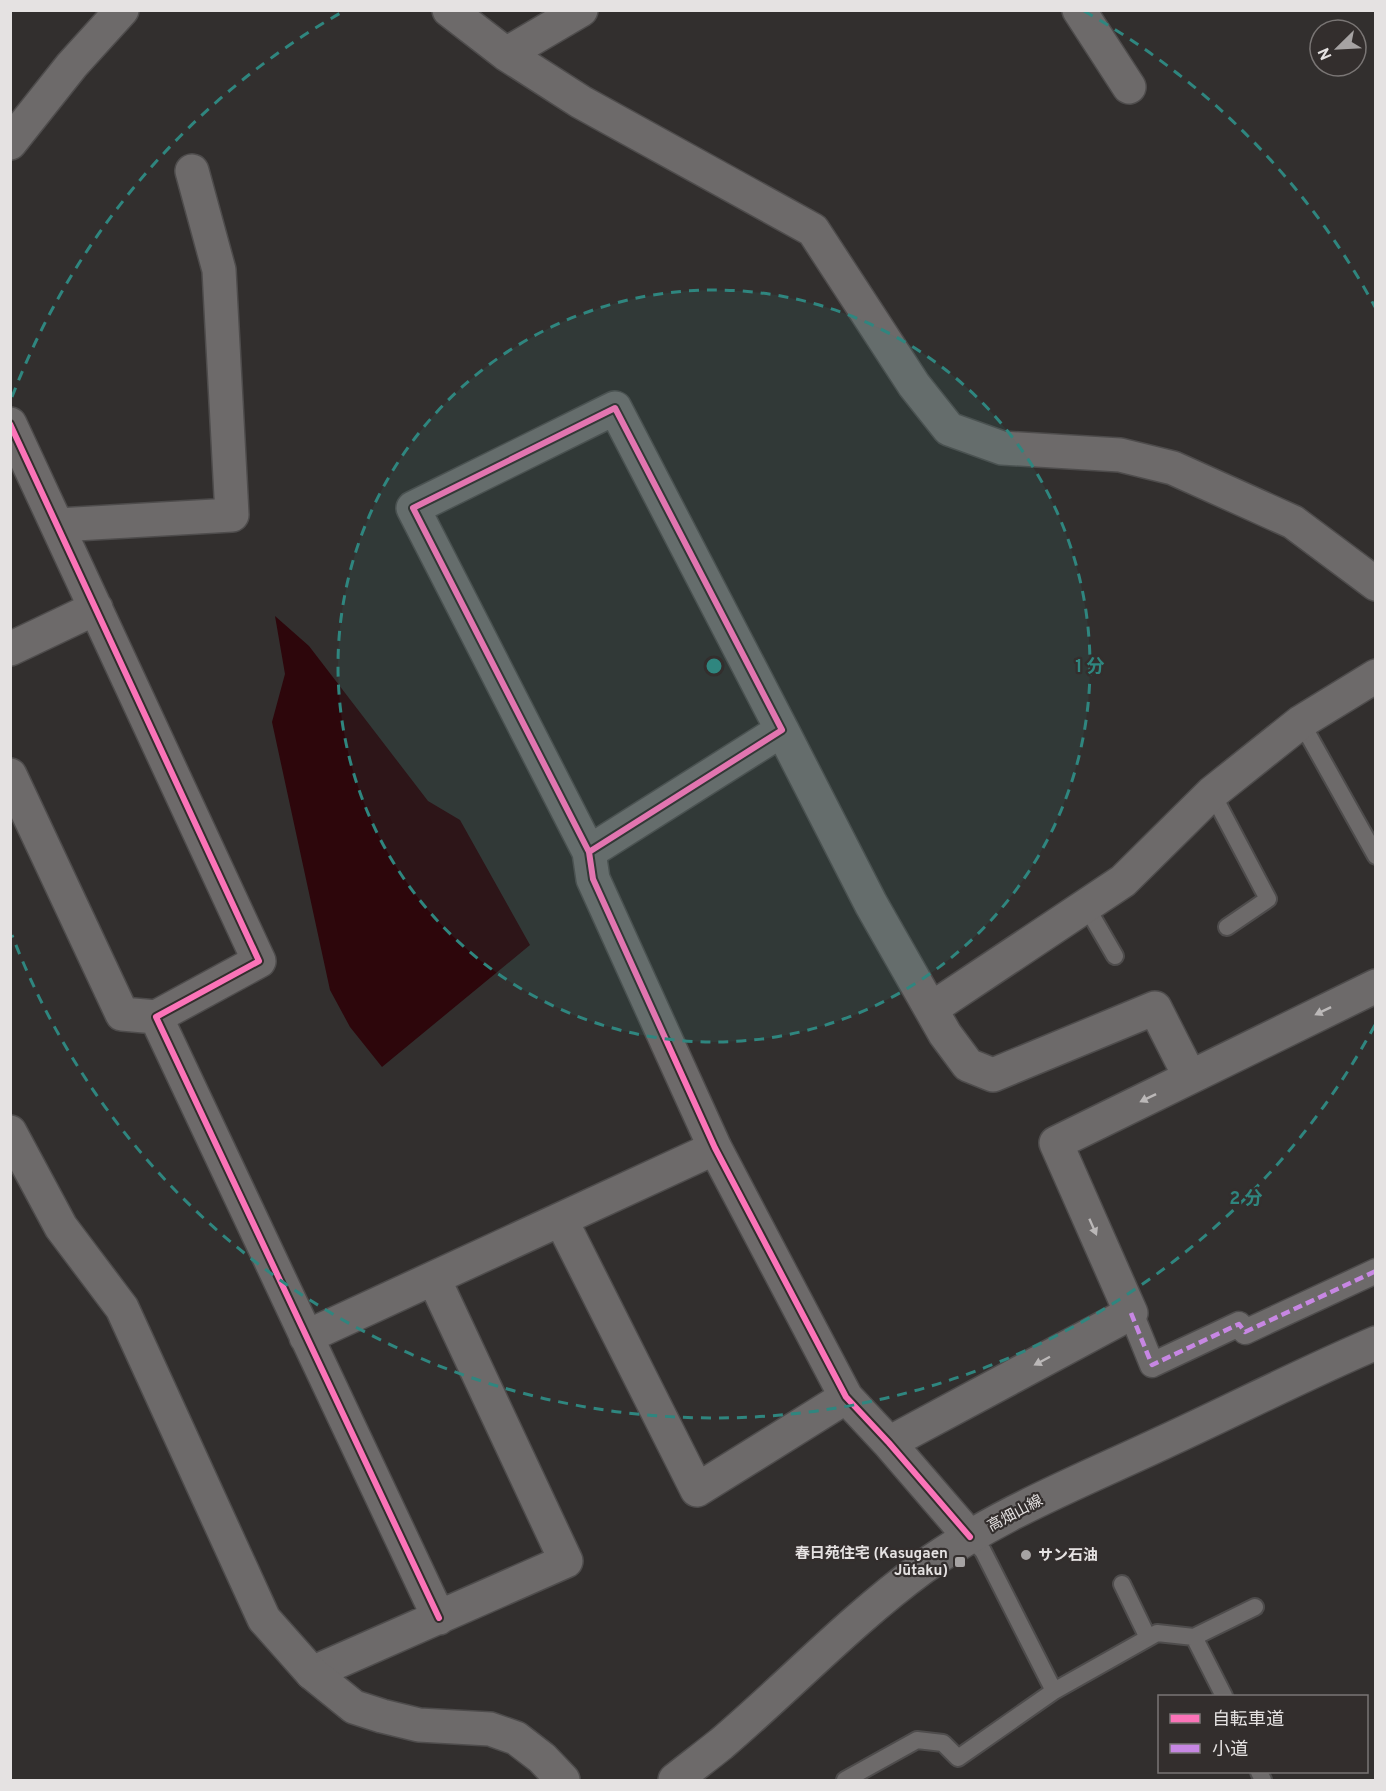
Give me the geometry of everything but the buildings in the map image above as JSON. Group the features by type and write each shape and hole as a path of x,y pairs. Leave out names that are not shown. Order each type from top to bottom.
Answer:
{"street":[{"path":"10,143 72,65 122,10"},
{"path":"449,10 506,54 581,102 813,230 914,385 949,429 1002,448 1120,455 1173,468 1293,522 1376,584"},
{"path":"1079,10 1129,87"},
{"path":"506,54 578,11"},
{"path":"58,525 232,515 219,270 192,171"},
{"path":"970,1537 846,1396 715,1148 593,879 589,852 413,508 615,408 871,904 945,1034 968,1065 993,1075 1155,1008 1190,1077"},
{"path":"10,424 260,961 156,1017 122,1014 10,775"},
{"path":"10,649 96,609"},
{"path":"931,1009 1123,880 1212,793 1301,722 1376,676"},
{"path":"589,852 782,730"},
{"path":"1376,986 1056,1143 1152,1365 1239,1324 1245,1332 1376,1271"},
{"path":"156,1017 439,1618"},
{"path":"10,1132 61,1227 122,1308 264,1618 312,1673 354,1707 419,1725 490,1729 516,1738 542,1758 563,1780"},
{"path":"306,1337 715,1148"},
{"path":"561,1220 697,1490 846,1396"},
{"path":"312,1673 566,1561 434,1279"},
{"path":"889,1443 1131,1314"},
{"name":"高畑山線","path":"675,1780 721,1744 868,1611 922,1568 970,1537 1038,1500 1254,1400 1330,1362 1376,1343"}],"lane":[{"path":"1301,722 1376,856"},
{"path":"1212,793 1268,899 1227,927"},
{"path":"1086,906 1114,956"},
{"path":"970,1537 983,1551 1054,1691"},
{"path":"1122,1584 1148,1638"},
{"path":"845,1780 917,1740 943,1743 958,1758 1054,1691 1157,1633 1194,1637 1256,1607"},
{"path":"1194,1637 1223,1695"}],"shaded area":[{"path":"275,616 309,646 428,801 460,820 530,945 382,1067 350,1027 330,990 272,722 285,674"}],"marked path":[{"path":"1131,1313 1152,1365 1239,1324 1245,1332 1376,1271"}],"cycle path":[{"path":"589,852 782,730 615,408 413,508 589,852 593,879 715,1148 846,1397 970,1537"},
{"path":"10,424 259,961 156,1017 439,1618"}],"place":[{"name":"サン石油","path":"1026,1555"},
{"name":"春日苑住宅 (Kasugaen Jūtaku)","path":"960,1562"}]}
